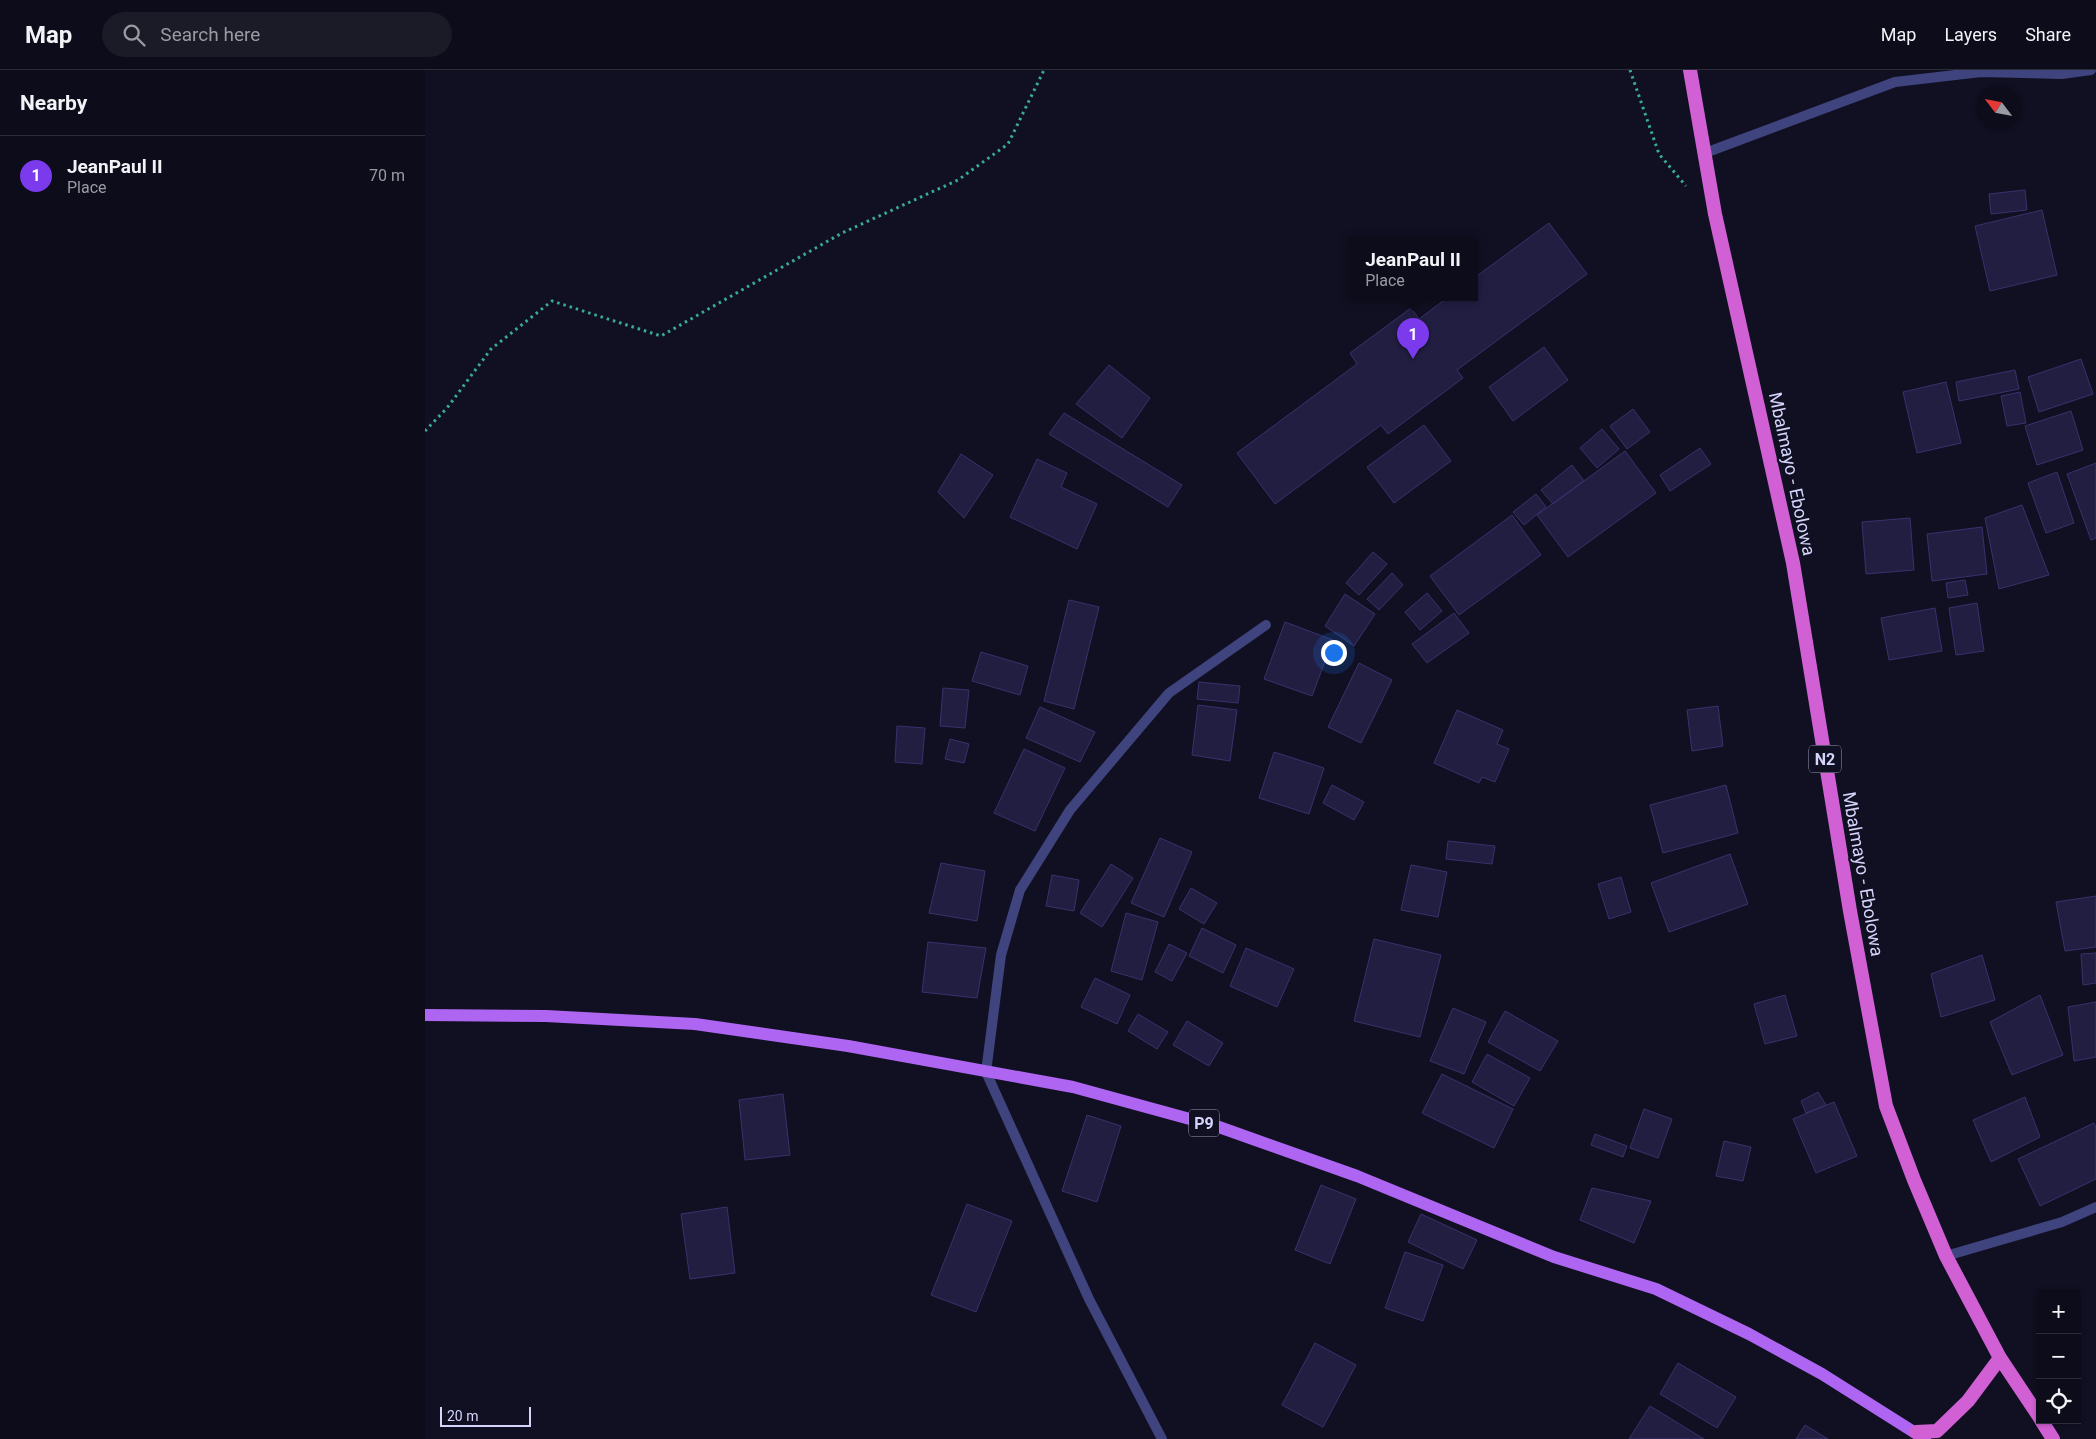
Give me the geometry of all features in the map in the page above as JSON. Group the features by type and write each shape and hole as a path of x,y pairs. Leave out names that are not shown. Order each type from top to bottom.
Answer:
{"highway":[{"name":"Mbalmayo - Ebolowa","path":"1690,70 1715,214 1793,563 1850,911 1887,1106 1914,1180 1946,1256 2000,1358 2036,1413"},
{"path":"1920,1436 1937,1431 1968,1401 2000,1358"},
{"name":"Mbalmayo - Ebolowa","path":"2043,1424 2053,1439"}],"main road":[{"name":"P9","path":"425,1015 546,1016 695,1024 848,1046 1073,1087 1219,1127 1357,1176 1554,1257 1656,1289 1749,1334 1822,1374 1920,1436"}],"street":[{"path":"1705,153 1895,82 1981,72 2063,74 2091,70"},
{"path":"1162,1439 1089,1299 986,1072 1001,955 1021,890 1070,810 1169,693 1266,625"},
{"path":"1946,1256 2062,1222 2096,1206"}],"path":[{"path":"425,431 447,408 491,348 552,301 661,336 842,233 958,180 1009,144 1043,70"},
{"path":"1631,70 1659,154 1683,183 1715,214"}],"building":[{"path":"2025,190 2027,210 1991,214 1989,194"},
{"path":"2042,210 2057,275 1990,291 1975,226"},
{"path":"1549,223 1587,274 1457,370 1463,378 1388,434 1381,425 1275,504 1237,453 1357,364 1350,353 1411,308 1419,319 1443,301 1478,301 1478,275"},
{"path":"1544,347 1568,380 1513,421 1489,387"},
{"path":"2081,359 2093,394 2039,412 2028,377"},
{"path":"1109,365 1150,398 1122,438 1076,404"},
{"path":"2015,370 2019,389 1959,401 1956,382"},
{"path":"1946,382 1961,443 1917,453 1903,392"},
{"path":"2020,392 2026,423 2007,426 2001,396"},
{"path":"1633,409 1650,432 1627,449 1610,426"},
{"path":"2071,411 2083,450 2037,465 2025,426"},
{"path":"1064,413 1182,485 1168,507 1049,434"},
{"path":"1424,425 1451,461 1394,503 1367,467"},
{"path":"1602,429 1619,449 1597,468 1580,448"},
{"path":"1700,448 1711,464 1670,491 1660,475"},
{"path":"1625,451 1656,493 1568,557 1537,515"},
{"path":"961,454 993,475 964,518 938,492"},
{"path":"1037,459 1067,473 1061,487 1097,504 1077,549 1010,517"},
{"path":"2096,463 2096,538 2091,540 2067,474"},
{"path":"1572,465 1584,481 1553,504 1541,490"},
{"path":"2057,472 2074,523 2046,533 2028,483"},
{"path":"1536,494 1546,507 1524,525 1513,512"},
{"path":"2022,505 2049,575 1999,589 1985,518"},
{"path":"1512,515 1541,555 1459,615 1430,576"},
{"path":"1910,518 1914,570 1866,574 1862,522"},
{"path":"1982,527 1987,574 1932,581 1927,534"},
{"path":"1373,552 1387,564 1359,595 1346,583"},
{"path":"1392,573 1403,585 1379,610 1367,599"},
{"path":"1965,580 1968,595 1948,598 1946,583"},
{"path":"1427,593 1442,611 1420,630 1405,612"},
{"path":"1345,594 1375,614 1354,646 1325,626"},
{"path":"1069,600 1099,607 1074,709 1044,701"},
{"path":"1977,603 1984,651 1956,655 1949,608"},
{"path":"1935,608 1942,651 1889,660 1881,618"},
{"path":"1454,613 1469,633 1427,663 1412,644"},
{"path":"1285,622 1333,640 1312,696 1264,679"},
{"path":"981,652 1028,666 1020,695 972,681"},
{"path":"1359,663 1392,680 1361,743 1328,727"},
{"path":"1199,682 1240,686 1238,703 1197,699"},
{"path":"943,688 969,690 965,728 940,726"},
{"path":"1198,705 1237,710 1230,761 1192,755"},
{"path":"1718,706 1723,746 1692,751 1687,710"},
{"path":"1040,707 1095,732 1080,762 1026,738"},
{"path":"1457,710 1503,730 1497,744 1509,749 1495,782 1482,777 1479,783 1434,763"},
{"path":"897,726 925,728 922,764 895,762"},
{"path":"950,739 969,744 964,763 945,759"},
{"path":"1024,749 1065,768 1035,831 994,813"},
{"path":"1274,752 1324,768 1309,814 1259,798"},
{"path":"1332,785 1364,802 1354,820 1323,803"},
{"path":"1726,785 1738,833 1663,853 1650,805"},
{"path":"1160,838 1192,852 1164,917 1131,903"},
{"path":"1448,841 1495,846 1492,864 1446,859"},
{"path":"1730,854 1748,904 1669,932 1651,883"},
{"path":"941,863 985,871 977,921 929,913"},
{"path":"1111,864 1133,878 1102,927 1080,913"},
{"path":"1411,865 1447,872 1438,917 1401,910"},
{"path":"1052,875 1079,880 1074,911 1046,906"},
{"path":"1621,877 1631,912 1609,919 1598,884"},
{"path":"1191,888 1217,903 1204,924 1179,909"},
{"path":"2096,896 2096,947 2065,951 2056,902"},
{"path":"1126,913 1158,922 1142,980 1111,971"},
{"path":"1202,928 1236,945 1223,973 1189,956"},
{"path":"1374,939 1441,955 1420,1037 1354,1021"},
{"path":"928,942 986,948 977,998 922,992"},
{"path":"1169,944 1187,953 1172,981 1155,972"},
{"path":"1246,948 1294,969 1277,1007 1230,986"},
{"path":"2096,953 2096,983 2083,985 2081,954"},
{"path":"1982,955 1995,1000 1941,1017 1931,974"},
{"path":"1095,978 1130,995 1117,1024 1081,1007"},
{"path":"1785,995 1797,1036 1765,1044 1754,1004"},
{"path":"2040,995 2063,1055 2012,1075 1990,1022"},
{"path":"2096,1002 2096,1057 2074,1061 2068,1007"},
{"path":"1453,1008 1486,1022 1464,1074 1430,1061"},
{"path":"1505,1011 1558,1041 1540,1071 1488,1042"},
{"path":"1138,1014 1168,1032 1157,1049 1128,1031"},
{"path":"1187,1021 1223,1043 1209,1066 1173,1045"},
{"path":"1487,1054 1530,1078 1514,1106 1472,1082"},
{"path":"1442,1074 1513,1109 1494,1148 1422,1113"},
{"path":"1818,1092 1826,1105 1806,1113 1801,1101"},
{"path":"783,1094 790,1155 745,1160 739,1100"},
{"path":"2025,1097 2040,1137 1991,1162 1973,1120"},
{"path":"1834,1102 1857,1156 1816,1173 1793,1119"},
{"path":"1644,1109 1672,1119 1658,1158 1630,1148"},
{"path":"1087,1115 1121,1126 1097,1202 1062,1191"},
{"path":"2094,1123 2096,1128 2096,1179 2040,1206 2018,1159"},
{"path":"1595,1134 1627,1146 1623,1157 1591,1145"},
{"path":"1724,1141 1751,1147 1743,1181 1716,1176"},
{"path":"1321,1185 1356,1199 1330,1264 1295,1250"},
{"path":"1592,1188 1651,1201 1634,1243 1580,1220"},
{"path":"967,1204 1012,1221 976,1312 931,1295"},
{"path":"727,1207 735,1273 690,1279 681,1214"},
{"path":"1421,1214 1477,1240 1463,1269 1408,1242"},
{"path":"1405,1252 1443,1265 1423,1321 1385,1308"},
{"path":"1315,1343 1356,1365 1323,1427 1282,1405"},
{"path":"1678,1363 1736,1397 1717,1428 1660,1394"},
{"path":"1650,1406 1704,1439 1629,1439"},
{"path":"1805,1425 1828,1439 1796,1439"}],"place":[{"name":"JeanPaul II","path":"1413,359"}]}
